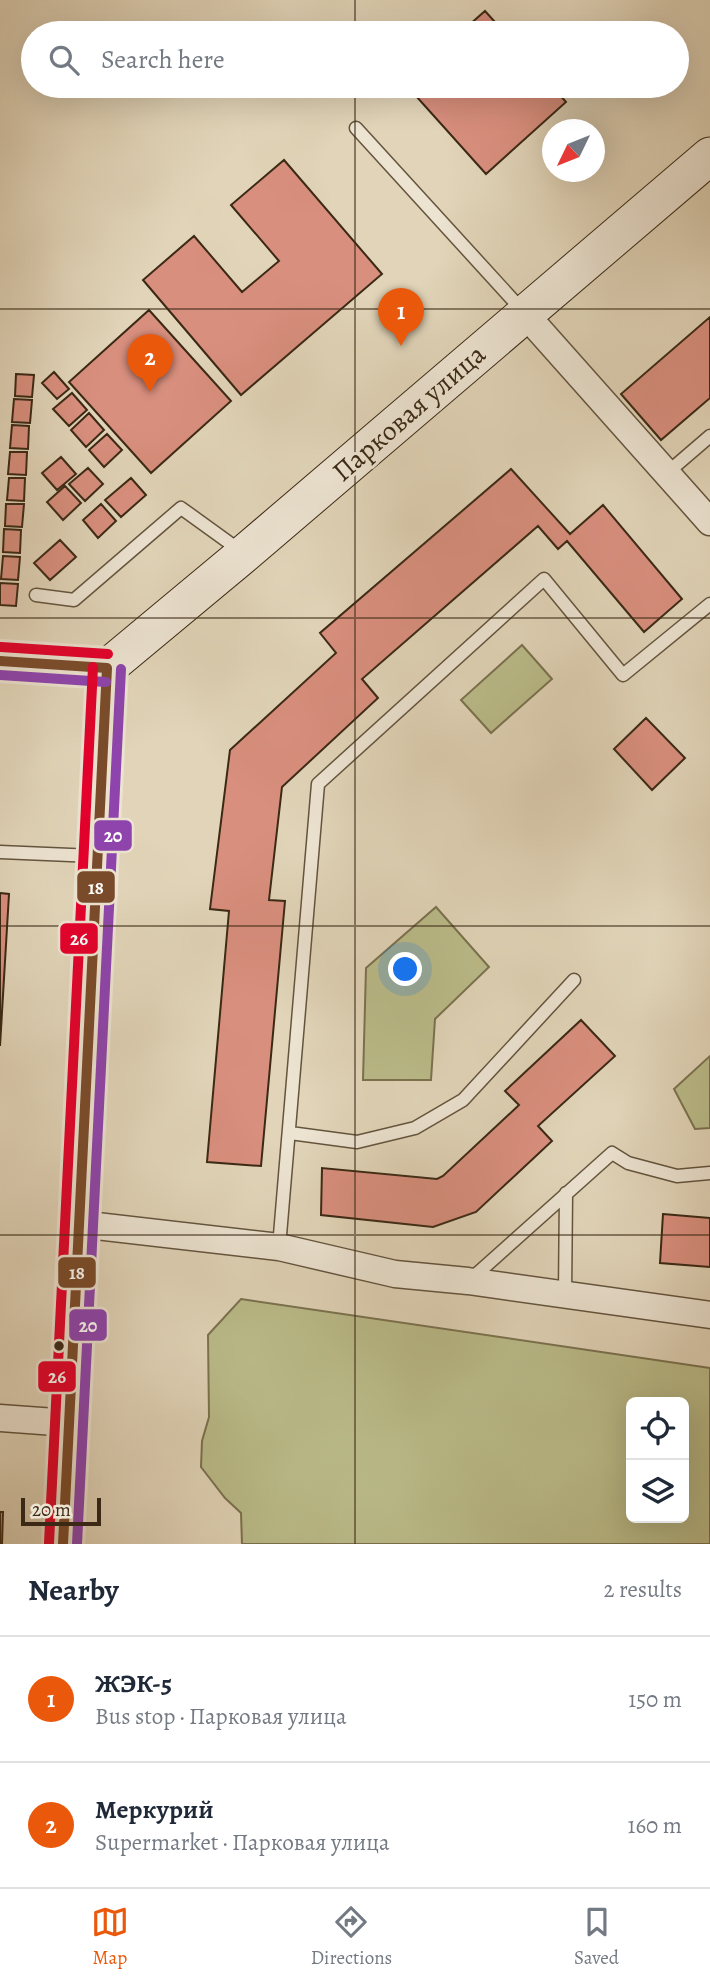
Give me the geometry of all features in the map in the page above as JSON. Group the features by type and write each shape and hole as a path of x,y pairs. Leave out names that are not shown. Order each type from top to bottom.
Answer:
{"street":[{"name":"Парковая улица","path":"107,668 710,156"},
{"path":"525,314 710,522"},
{"path":"0,661 107,668 63,1544"},
{"path":"79,1224 279,1247 395,1274 468,1281 710,1315"},
{"path":"0,1418 69,1423"}],"lane":[{"path":"356,128 525,314"},
{"path":"667,473 710,436"},
{"path":"36,595 74,600 181,508 244,554"},
{"path":"279,1247 318,784 544,579 623,675 710,604"},
{"path":"0,852 97,857"},
{"path":"290,1133 357,1142 415,1128 463,1100 574,980"},
{"path":"468,1281 612,1153 628,1163 677,1176 710,1173"},
{"path":"565,1295 566,1193"}],"green space":[{"path":"522,645 552,679 491,733 461,700"},
{"path":"436,907 489,967 435,1019 431,1080 363,1080 366,968"},
{"path":"710,1056 710,1128 695,1129 674,1089"},
{"path":"241,1299 710,1368 710,1544 242,1544 241,1513 225,1498 201,1467 202,1441 209,1417 208,1335"}],"building":[{"path":"485,11 494,21 474,21"},
{"path":"418,98 562,98 566,102 547,119 542,119 542,124 486,174"},
{"path":"284,160 382,274 241,395 143,280 194,236 242,292 279,261 231,205"},
{"path":"149,310 231,401 151,473 69,382"},
{"path":"710,317 710,398 661,440 621,394"},
{"path":"54,372 69,389 57,399 42,383"},
{"path":"16,374 34,375 32,397 15,396"},
{"path":"72,393 87,410 69,426 53,409"},
{"path":"14,399 32,400 30,423 12,422"},
{"path":"89,413 104,430 86,447 71,430"},
{"path":"12,425 29,426 28,449 10,448"},
{"path":"107,434 122,450 104,467 89,450"},
{"path":"10,452 27,452 26,475 8,474"},
{"path":"61,457 76,474 57,490 42,473"},
{"path":"88,468 103,484 85,501 69,484"},
{"path":"511,469 570,534 603,505 682,599 644,632 567,541 558,549 538,526 362,679 378,698 282,787 269,900 285,901 261,1166 207,1162 229,911 210,909 230,750 336,653 320,633"},
{"path":"9,478 25,478 24,501 7,500"},
{"path":"131,478 146,495 121,517 105,500"},
{"path":"65,486 81,503 63,520 47,502"},
{"path":"6,504 24,504 22,527 5,526"},
{"path":"101,504 116,521 98,538 83,520"},
{"path":"4,529 21,530 20,553 3,552"},
{"path":"60,540 76,557 50,580 34,563"},
{"path":"3,556 20,557 18,580 1,579"},
{"path":"0,583 18,584 16,606 0,605"},
{"path":"646,718 685,758 652,790 614,749"},
{"path":"0,893 9,894 0,1046"},
{"path":"581,1020 615,1056 538,1126 552,1141 476,1212 433,1227 321,1215 322,1168 437,1179 443,1176 519,1105 505,1091"},
{"path":"663,1214 710,1218 710,1267 660,1263"},
{"path":"0,1512 3,1512 2,1544 0,1544"}],"transit line":[{"name":"26","path":"1,647 108,654"},
{"name":"18","path":"0,661 107,668"},
{"name":"26","path":"49,1543 93,667"},
{"name":"18","path":"63,1544 107,668"},
{"name":"20","path":"77,1544 121,669"},
{"name":"20","path":"0,675 106,682"}],"place":[{"name":"ЖЭК-5","path":"401,346"},
{"name":"Меркурий","path":"150,392"}]}
